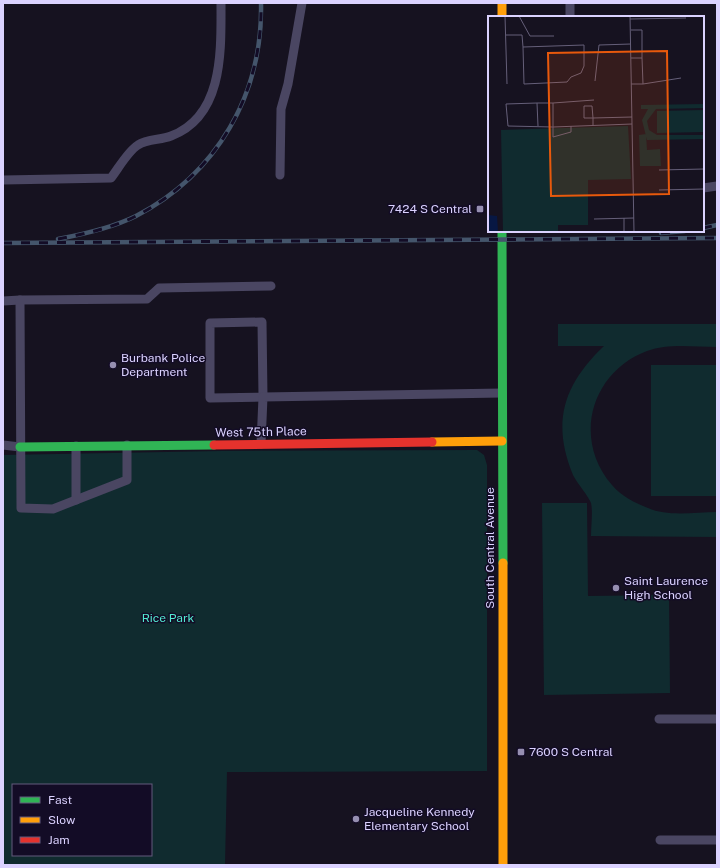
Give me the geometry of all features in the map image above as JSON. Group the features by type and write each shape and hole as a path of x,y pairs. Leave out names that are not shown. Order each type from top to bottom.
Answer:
{"street":[{"path":"502,3 502,16"},
{"name":"South Central Avenue","path":"502,232 504,865"},
{"name":"West 75th Place","path":"20,447 502,441"}],"lane":[{"path":"3,180 111,178 121,163 138,145 172,136 194,122 207,103 217,80 220,54 221,3"},
{"path":"280,175 281,109 288,84 302,3"},
{"path":"570,3 570,16"},
{"path":"704,188 717,186"},
{"path":"3,301 147,299 159,288 271,286"},
{"path":"20,300 21,508 53,509 128,480 127,445"},
{"path":"261,444 263,397 262,322 210,323 210,398 263,397 502,393"},
{"path":"3,445 20,447"},
{"path":"76,446 76,500"},
{"path":"659,719 717,719"},
{"path":"660,840 717,840"}],"green space":[{"path":"558,324 717,324 717,347 664,347 647,351 628,361 612,374 601,390 594,409 591,428 593,448 600,467 612,485 620,493 638,504 656,511 673,513 717,512 717,537 591,536 592,507 588,497 573,475 566,456 563,438 563,421 565,405 579,375 590,360 604,346 558,346"},
{"path":"651,365 717,365 717,496 651,496"},
{"name":"Rice Park","path":"477,450 484,455 487,465 487,771 227,772 225,865 3,865 3,455 221,451"},
{"path":"542,503 587,503 588,596 669,595 670,693 544,695"}],"railway":[{"path":"58,239 98,230 136,216 165,199 190,178 212,154 230,128 244,99 254,69 260,37 261,3"},
{"path":"704,228 717,225"},
{"path":"661,233 673,232"},
{"path":"3,243 717,238"}],"traffic: fast":[{"path":"502,232 503,563"},
{"path":"20,447 214,445"}],"traffic: slow":[{"path":"502,3 502,16"},
{"path":"432,442 502,441"},
{"path":"503,563 503,865"}],"traffic: jam":[{"path":"214,445 432,442"}],"place":[{"name":"7424 S Central","path":"480,209"},
{"name":"Burbank Police Department","path":"113,365"},
{"name":"Saint Laurence High School","path":"616,588"},
{"name":"7600 S Central","path":"521,752"},
{"name":"Jacqueline Kennedy Elementary School","path":"356,819"}]}
